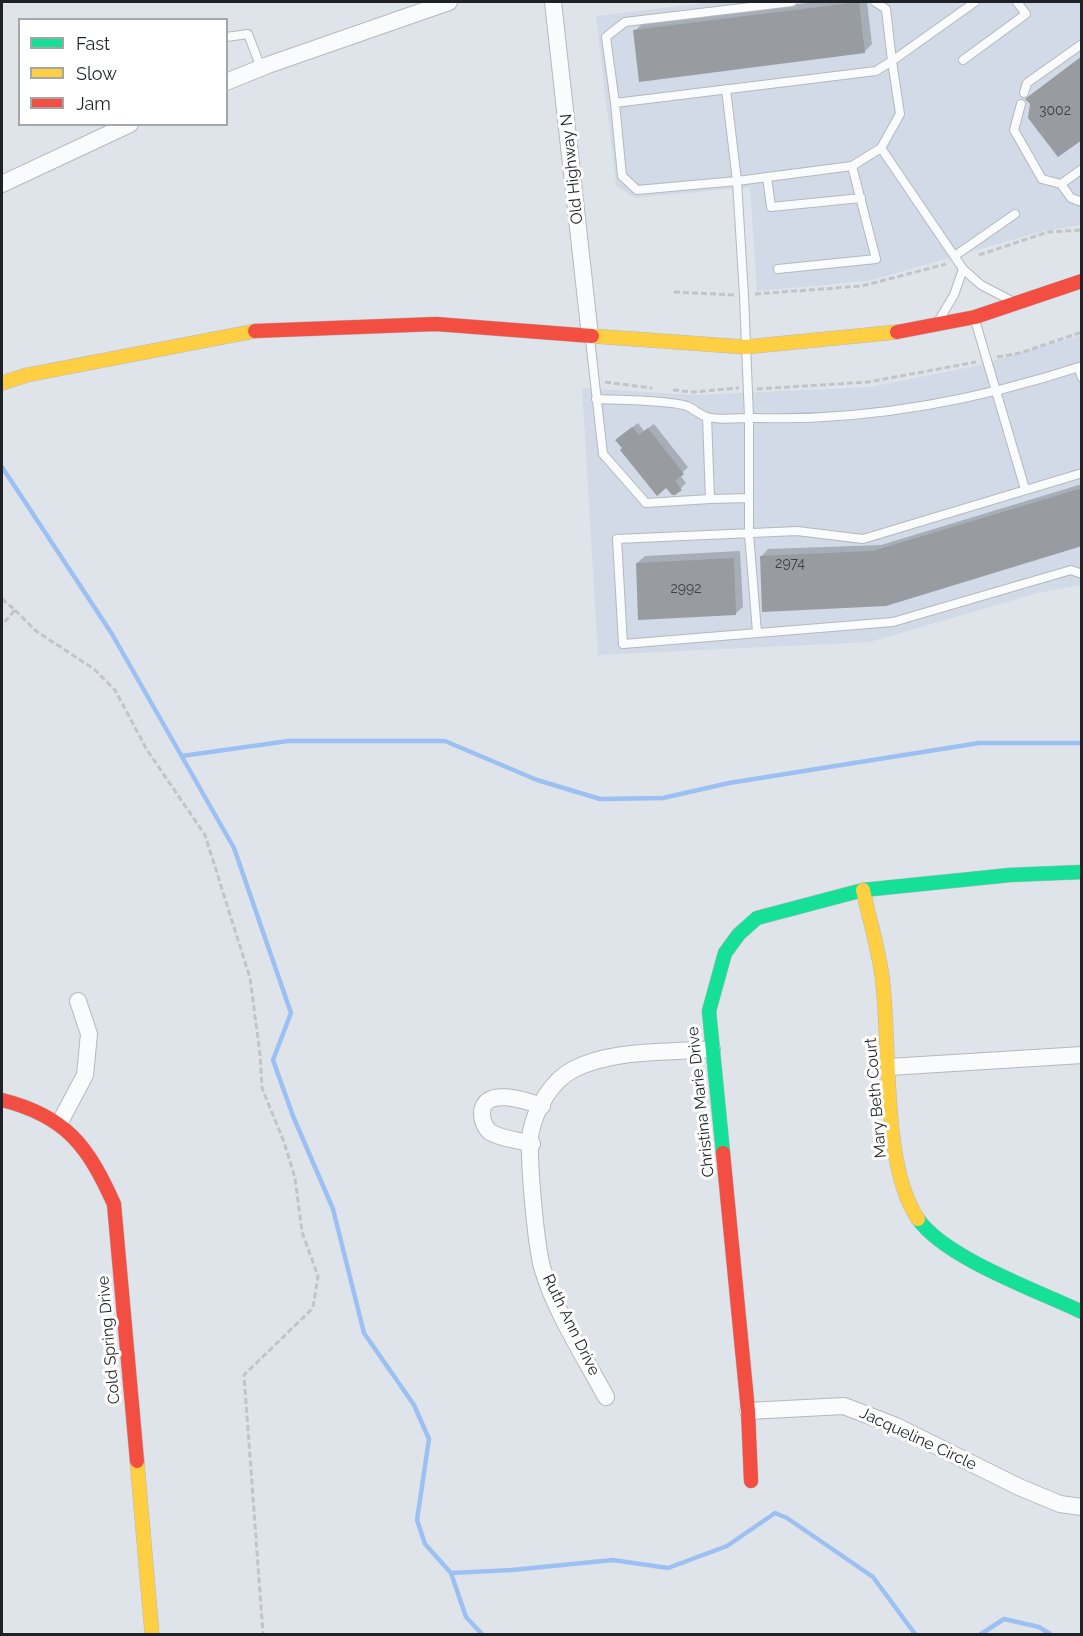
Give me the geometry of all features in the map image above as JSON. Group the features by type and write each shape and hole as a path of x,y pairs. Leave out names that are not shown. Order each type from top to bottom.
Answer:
{"street":[{"path":"228,81 449,2"},
{"name":"Old Highway N","path":"553,2 590,336"},
{"path":"2,184 126,126"},
{"path":"2,383 27,375 258,330 436,324 745,347 901,332 975,317 1082,281"},
{"name":"Christina Marie Drive","path":"751,1481 748,1411 709,1011 725,953 739,934 757,918 863,890 1010,876 1082,872"},
{"name":"Mary Beth Court","path":"863,890 882,975 895,1152 907,1203 925,1229 960,1254 1082,1312"},
{"path":"60,1122 85,1075 90,1034 78,1001"},
{"name":"Ruth Ann Drive","path":"606,1397 561,1312 542,1266 532,1181 531,1132 547,1093 571,1070 600,1058 712,1049"},
{"path":"889,1067 1082,1055"},
{"path":"531,1144 490,1131 484,1125 483,1110 488,1101 496,1097 509,1097 542,1106"},
{"name":"Cold Spring Drive","path":"2,1100 19,1104 60,1122 76,1137 98,1166 114,1204 152,1635"},
{"name":"Jacqueline Circle","path":"748,1411 844,1406 896,1426 1019,1487 1060,1504 1082,1507"}],"lane":[{"path":"792,2 625,22 606,37 622,176 637,190 737,181 852,166 881,148 900,114 886,9 875,2"},
{"path":"615,103 876,71 892,61 961,5 975,2"},
{"path":"963,60 1026,14 1017,2"},
{"path":"228,36 248,34 261,68"},
{"path":"1024,93 1027,83 1082,44"},
{"path":"726,89 737,181 744,296 749,417 749,534 757,632"},
{"path":"1021,104 1014,130 1042,178 1061,184 1071,198 1082,202"},
{"path":"881,148 960,261 981,285 1017,303"},
{"path":"778,269 876,259 852,166"},
{"path":"1061,184 1082,169"},
{"path":"767,177 771,207 861,198"},
{"path":"936,325 954,296 960,261 1014,213"},
{"path":"975,317 1025,489"},
{"path":"590,336 603,454 646,503 749,498"},
{"path":"596,399 686,406 707,417 794,419 879,413 996,389 1080,367 1082,378"},
{"path":"707,417 710,499"},
{"path":"1082,473 863,539 797,531 617,539 623,644 893,622 1071,570 1082,574"}],"path":[{"path":"674,292 744,296 862,286 960,261 1048,232 1082,231"},
{"path":"594,382 693,392 868,382 1020,353 1082,332"},
{"path":"2,599 36,631 94,669 115,690 147,750 205,835 250,978 260,1053 262,1088 284,1142 295,1178 302,1232 318,1276 313,1308 244,1375 263,1635"},
{"path":"2,625 15,610"}],"shaded area":[{"path":"712,2 1081,2 1081,225 1043,231 868,281 757,291 750,187 634,198 616,185 596,16"},
{"path":"1081,335 1081,585 1037,593 870,642 598,655 582,388 694,395 871,387 976,366"}],"building":[{"path":"859,2 865,53 639,82 633,30"},
{"path":"1082,56 1082,140 1058,157 1028,118 1030,104 1025,99"},
{"path":"632,427 639,435 648,428 684,474 675,481 682,490 675,495 672,495 666,488 657,496 620,450 622,448 615,440"},
{"path":"1082,488 1082,546 886,606 762,612 760,556 873,551"},
{"path":"734,558 736,615 638,620 636,563"}],"waterway":[{"path":"2,467 112,634 234,848 291,1013 273,1060 293,1116 333,1209 364,1333 414,1405 429,1439 417,1520 425,1544 451,1573 466,1617 482,1634"},
{"path":"182,756 288,741 445,741 537,780 600,799 663,798 729,783 979,743 1082,743"},
{"path":"451,1573 512,1570 613,1560 668,1568 727,1546 775,1513 787,1518 873,1577 915,1634"},
{"path":"981,1634 1004,1619 1039,1627 1050,1634"}],"traffic: fast":[{"path":"723,1153 709,1011 725,953 739,934 757,918 863,890 1010,875 1082,872"},
{"path":"918,1219 931,1233 970,1260 1082,1312"}],"traffic: slow":[{"path":"2,383 27,375 255,331"},
{"path":"592,336 745,347 897,332"},
{"path":"863,890 882,976 890,1102 898,1168 906,1196 918,1219"},
{"path":"137,1461 152,1634"}],"traffic: jam":[{"path":"897,332 975,317 1082,281"},
{"path":"255,331 436,324 592,336"},
{"path":"2,1100 43,1115 72,1136 95,1166 114,1204 137,1461"},
{"path":"723,1153 748,1411 751,1481"}]}
